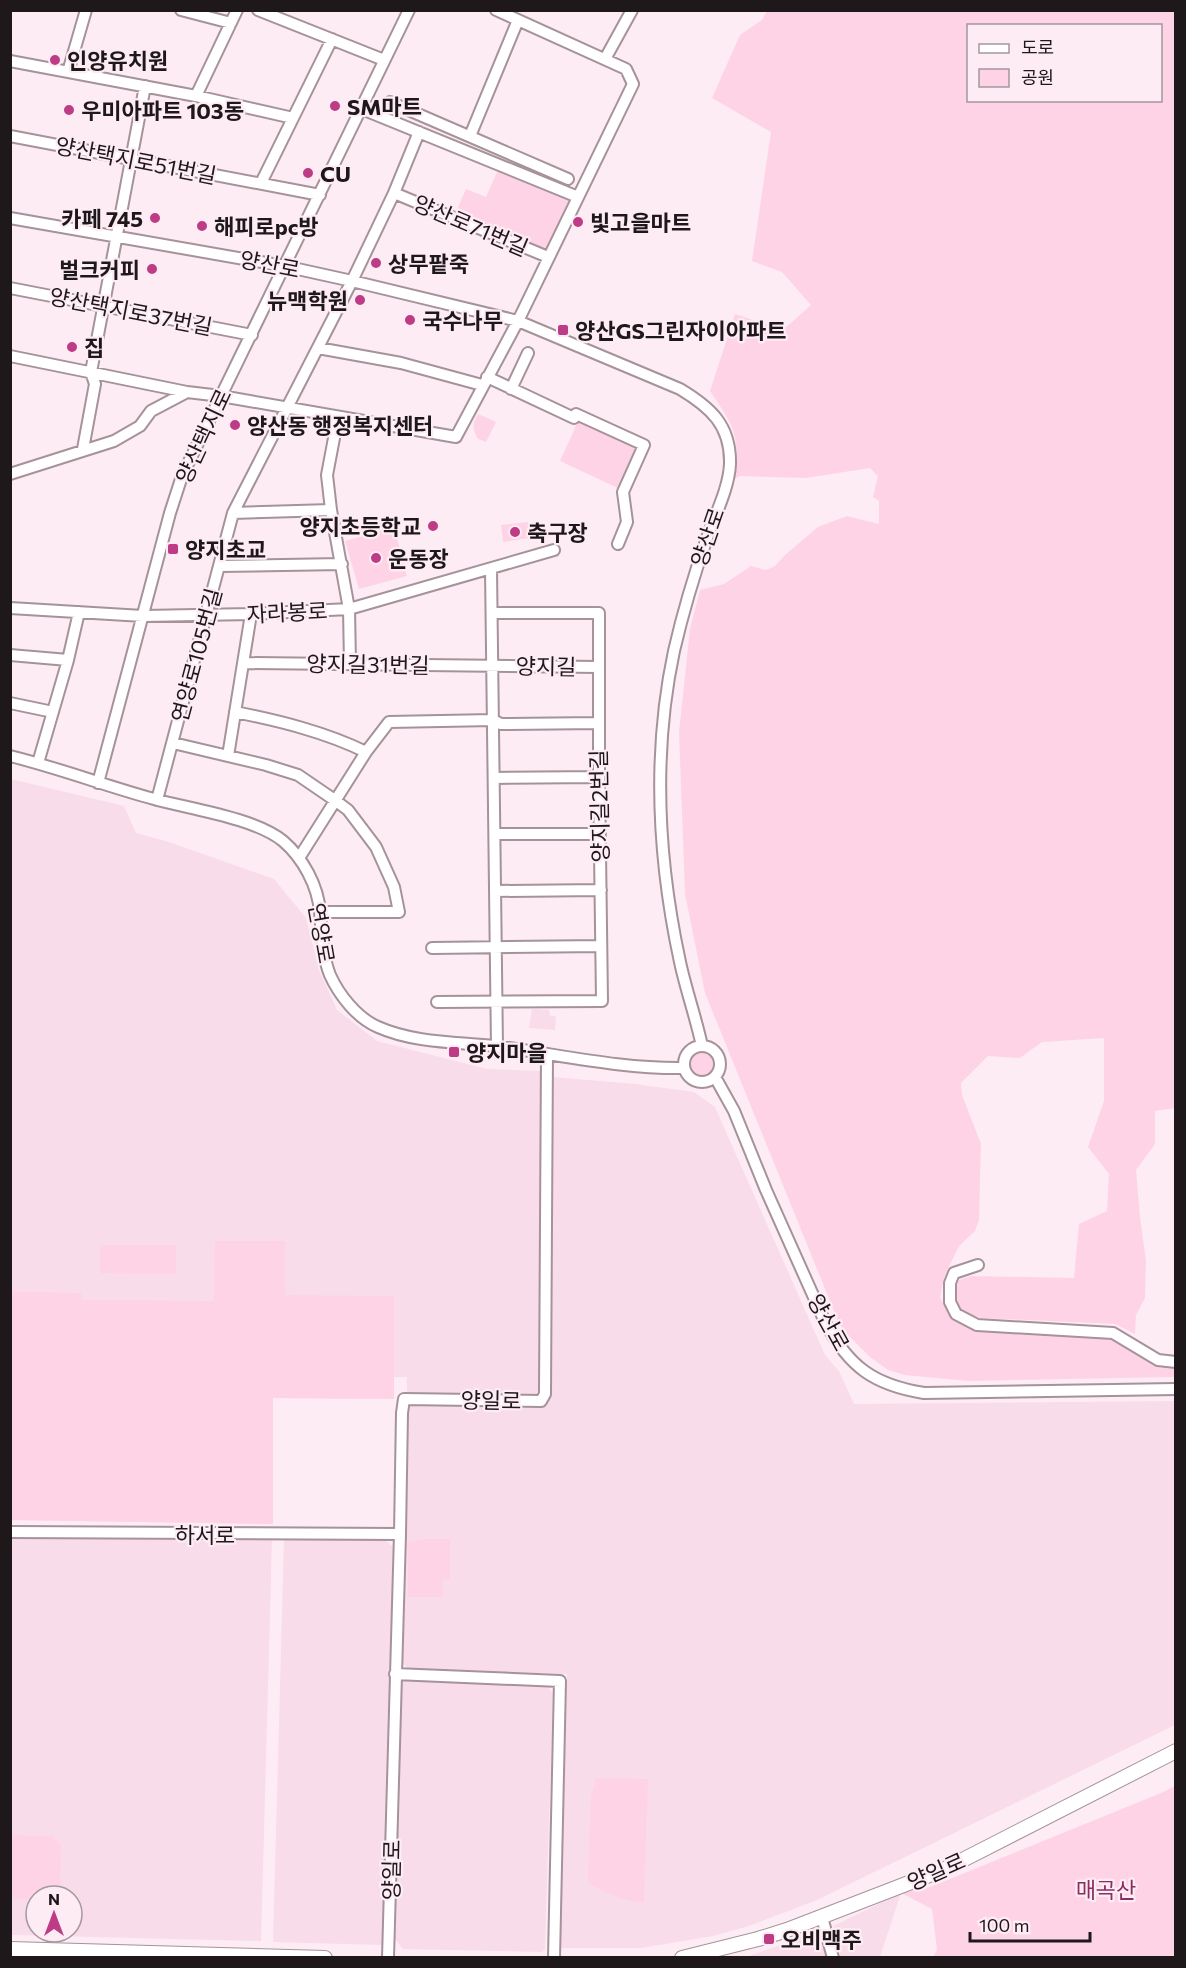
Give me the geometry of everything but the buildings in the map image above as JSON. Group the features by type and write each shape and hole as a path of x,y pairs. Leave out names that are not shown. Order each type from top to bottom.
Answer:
{"main road":[{"name":"양일로","path":"682,1958 758,1939 822,1917 945,1869 1176,1751"},
{"path":"10,1949 325,1958"}],"street":[{"path":"68,72 86,10"},
{"path":"181,10 231,23"},
{"path":"196,96 237,10"},
{"path":"258,10 384,60"},
{"name":"양산택지로","path":"98,783 182,476 409,10"},
{"name":"양산로71번길","path":"338,417 456,438 484,381 518,321 633,84 626,69 496,10"},
{"path":"605,59 632,10"},
{"path":"470,136 518,20"},
{"path":"261,183 332,39"},
{"path":"10,61 196,96 293,118"},
{"path":"83,449 95,384 91,372 145,86"},
{"path":"390,102 568,179"},
{"path":"362,109 578,197"},
{"path":"352,281 394,193 419,132"},
{"name":"양산택지로51번길","path":"10,136 320,195"},
{"name":"양산로71번길","path":"394,193 548,257"},
{"name":"양산로","path":"10,218 284,266 518,321 680,389 701,402 717,419 729,450 728,475 681,620 667,688 660,804 666,888 681,965 702,1046"},
{"name":"연양로105번길","path":"157,800 233,513 352,281"},
{"name":"양산택지로37번길","path":"10,288 252,335"},
{"path":"318,348 401,363 511,389 574,418 576,414 644,445 623,492 627,522 618,544"},
{"path":"511,389 528,353"},
{"path":"10,356 188,392 338,417 327,475 349,609 350,664"},
{"path":"10,474 114,441 140,426 151,411 188,392"},
{"path":"233,513 331,510"},
{"name":"자라봉로","path":"10,608 144,616 349,609 554,550"},
{"name":"연양로105번길","path":"219,566 342,564"},
{"name":"양지길","path":"491,569 497,1047"},
{"path":"38,763 68,660 78,612"},
{"name":"양지길2번길","path":"492,613 599,613 598,777 602,1001 497,1000"},
{"path":"228,756 251,614"},
{"path":"10,655 68,660"},
{"name":"양지길31번길","path":"243,663 493,665"},
{"name":"양지길","path":"493,665 599,667"},
{"path":"10,703 53,712"},
{"path":"235,712 305,728 343,741 366,752"},
{"path":"299,858 366,752 389,722 493,720 501,724 598,723"},
{"name":"연양로105번길","path":"173,743 298,775 348,810 376,847 394,887 399,912 320,912"},
{"name":"연양로","path":"10,756 262,829 283,841 299,858 311,880 320,912 321,937 330,975 342,996 366,1021 377,1027 423,1039 657,1068 684,1068"},
{"path":"494,778 598,777"},
{"path":"495,834 600,834"},
{"path":"495,891 601,890"},
{"path":"432,948 601,946"},
{"path":"438,1002 497,1000"},
{"path":"702,1046 713,1050 720,1059 719,1070 709,1081 698,1082 687,1075 684,1061 688,1052 702,1046"},
{"name":"양일로","path":"388,1958 404,1399 542,1401 545,1394 547,1054"},
{"name":"양산로","path":"715,1077 734,1111 766,1190 835,1342 865,1372 897,1388 924,1393 1176,1389"},
{"path":"978,1265 954,1273 950,1283 950,1302 956,1314 977,1324 1113,1333 1158,1360 1176,1362"},
{"name":"하서로","path":"10,1532 400,1534"},
{"path":"395,1674 560,1681 554,1958"},
{"path":"822,1917 833,1958"}],"shaded area":[{"path":"11,779 124,806 136,833 169,842 274,879 306,918 319,970 337,1010 377,1041 487,1069 541,1071 552,1077 694,1092 715,1107 825,1355 839,1371 854,1404 1175,1401 1175,1725 817,1900 749,1926 713,1936 641,1948 558,1948 567,1674 408,1669 400,1660 406,1511 407,1377 393,1377 394,1399 273,1398 273,1524 11,1520"},
{"path":"532,1009 549,1010 550,1016 556,1016 555,1030 529,1028"},
{"path":"11,1538 272,1540 261,1941 84,1937 84,1884 24,1884 24,1935 11,1935"},
{"path":"284,1540 385,1540 393,1547 383,1945 273,1942"},
{"path":"406,1679 547,1685 553,1694 545,1949 542,1952 403,1949 395,1939 400,1685"},
{"path":"901,1893 880,1957 840,1957 833,1926"},
{"path":"820,1931 827,1957 746,1957"}],"green space":[{"path":"767,11 1175,11 1176,1108 1155,1111 1155,1144 1136,1170 1146,1261 1145,1298 1136,1315 1135,1334 1115,1324 981,1318 963,1312 956,1297 959,1280 971,1276 1074,1278 1079,1224 1107,1211 1109,1174 1088,1147 1104,1101 1104,1038 1042,1042 1020,1058 988,1056 961,1083 962,1095 981,1144 979,1220 975,1231 959,1246 944,1277 940,1297 951,1318 991,1332 1113,1338 1153,1363 1175,1366 1175,1377 968,1381 905,1375 888,1370 870,1357 845,1332 838,1321 705,993 685,894 679,732 690,629 700,590 724,584 751,566 766,570 775,566 818,527 847,516 879,524 879,501 873,497 878,476 870,468 806,478 740,476 734,479 737,452 734,432 710,391 735,314 783,330 811,305 782,272 752,261 771,132 712,98 740,35 762,20"},
{"path":"499,168 569,199 571,204 548,254 455,214 466,189 486,197"},
{"path":"478,414 496,422 486,442 478,439 475,432 474,423"},
{"path":"579,419 639,446 620,489 560,461"},
{"name":"축구장","path":"528,522 530,538 503,542 501,525"},
{"name":"운동장","path":"394,527 407,576 359,589 345,541"},
{"path":"701,1050 710,1054 714,1063 710,1072 701,1076 692,1072 688,1063 692,1054"},
{"path":"215,1241 285,1241 285,1295 394,1296 394,1399 273,1398 273,1524 11,1520 11,1292 81,1293 82,1300 214,1301"},
{"path":"100,1245 176,1245 176,1274 100,1273"},
{"path":"424,1539 450,1539 450,1579 443,1580 443,1597 408,1597 408,1542"},
{"path":"596,1778 648,1779 644,1903 615,1896 588,1883 591,1796"},
{"name":"매곡산","path":"1175,1786 1175,1957 933,1957 937,1950 932,1909 901,1893 930,1887"},
{"path":"11,1835 52,1836 61,1845 60,1884 24,1884 24,1900 11,1899"}],"place":[{"name":"인양유치원","path":"55,60"},
{"name":"SM마트","path":"335,106"},
{"name":"우미아파트 103동","path":"69,110"},
{"name":"CU","path":"308,173"},
{"name":"카페 745","path":"155,218"},
{"name":"빛고을마트","path":"578,222"},
{"name":"해피로pc방","path":"202,226"},
{"name":"상무팥죽","path":"376,263"},
{"name":"벌크커피","path":"152,269"},
{"name":"뉴맥학원","path":"360,300"},
{"name":"국수나무","path":"410,320"},
{"name":"양산GS그린자이아파트","path":"563,330"},
{"name":"집","path":"72,347"},
{"name":"양산동 행정복지센터","path":"235,425"},
{"name":"양지초등학교","path":"433,526"},
{"name":"축구장","path":"515,532"},
{"name":"양지초교","path":"173,549"},
{"name":"운동장","path":"376,558"},
{"name":"양지마을","path":"454,1052"},
{"name":"오비맥주","path":"769,1939"}]}
